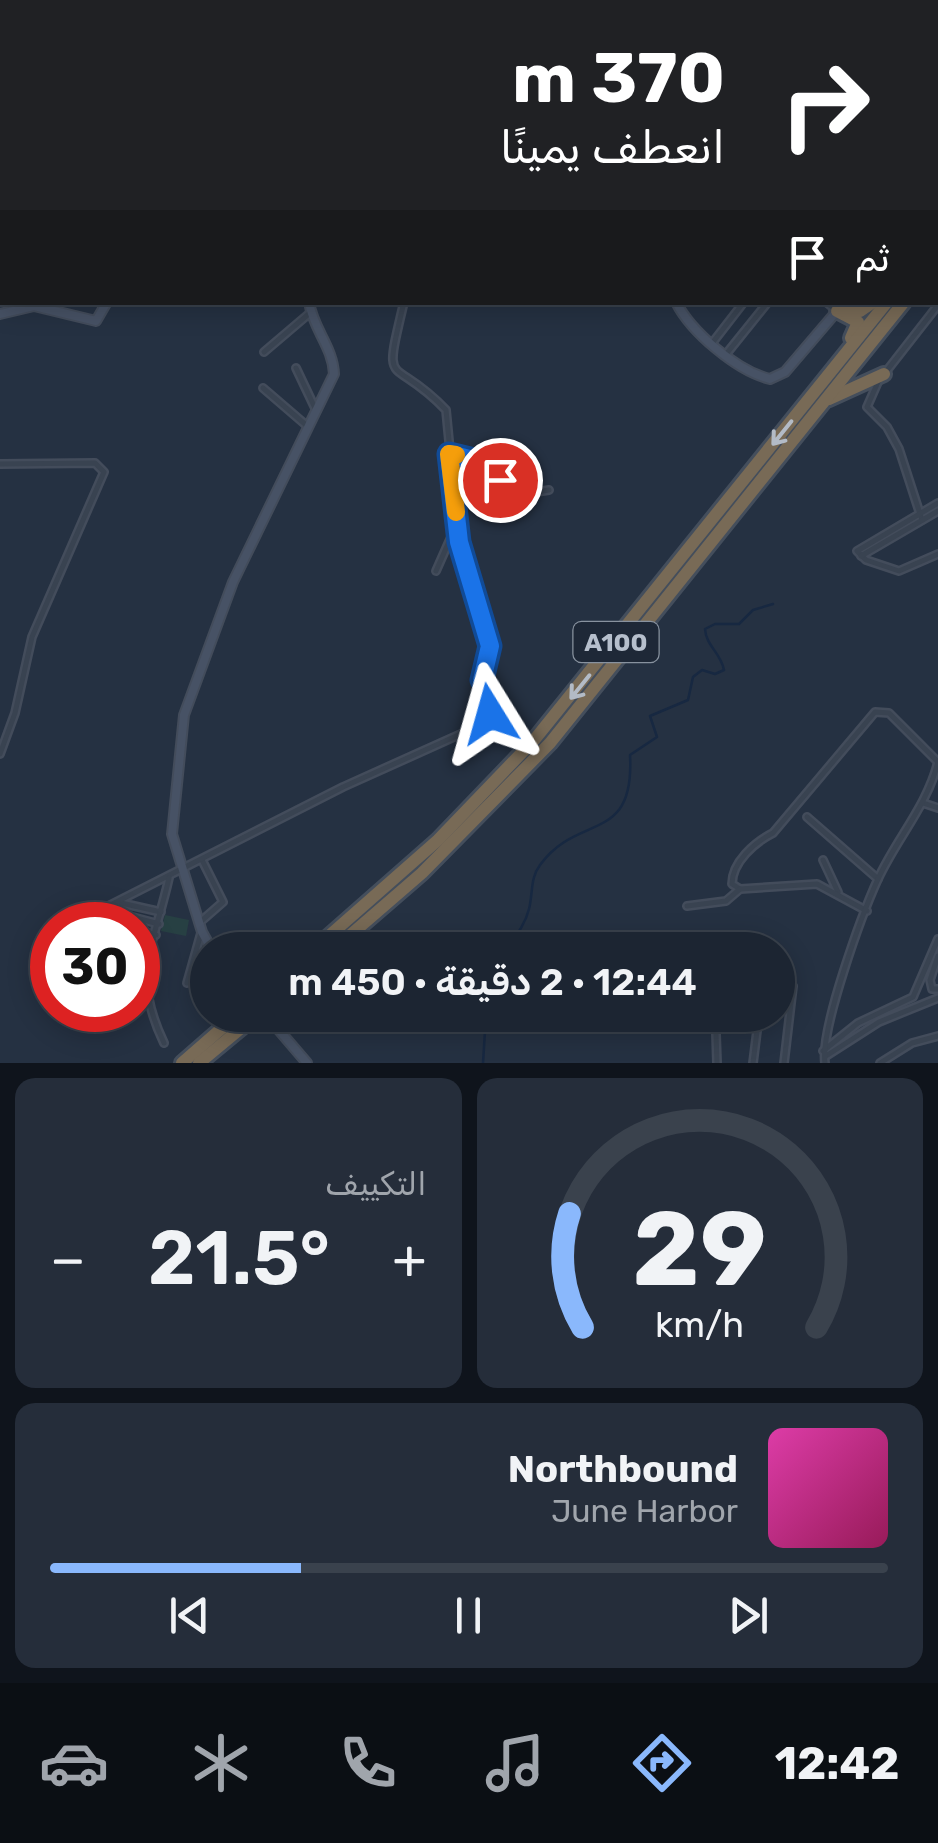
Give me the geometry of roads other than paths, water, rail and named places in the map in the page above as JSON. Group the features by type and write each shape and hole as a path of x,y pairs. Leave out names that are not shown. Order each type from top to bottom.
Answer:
{"highway":[{"path":"835,305 860,311 869,305"},
{"path":"835,305 858,322 838,364"},
{"name":"A100","path":"333,932 438,840 525,751 885,305"},
{"name":"A100","path":"355,932 422,873 538,756 902,305"},
{"path":"827,400 884,374"},
{"path":"182,1063 218,1032"},
{"path":"199,1063 236,1032"}],"main road":[{"path":"0,314 34,306 94,321 102,316 106,305"},
{"path":"678,305 690,324 727,353 761,376 777,378 835,305"},
{"path":"202,932 172,834 184,714 233,582 334,374 333,361 310,307"},
{"path":"281,1032 307,1063"}],"street":[{"path":"118,902 375,772 458,736 490,714 491,695 482,680 490,646 457,524 446,410 393,368 390,355 403,305"},
{"path":"713,342 742,305"},
{"path":"727,353 766,305"},
{"path":"921,517 899,449 887,426 868,407 868,396 938,305"},
{"path":"264,352 310,307"},
{"path":"296,368 315,408"},
{"path":"263,388 306,425"},
{"path":"449,454 478,461 520,496 549,490"},
{"path":"0,464 94,463 104,472 79,539 32,638 15,713 0,754"},
{"path":"938,503 859,553 899,571 938,554"},
{"path":"921,517 938,511"},
{"path":"436,571 457,524"},
{"path":"740,889 731,880 744,857 756,842 774,833 875,712 889,713 938,762 936,779 924,804 878,878 828,1021 824,1057"},
{"path":"924,804 938,808"},
{"path":"808,817 878,878"},
{"path":"187,983 200,928 223,902 202,860"},
{"path":"823,860 838,892"},
{"path":"160,918 169,876"},
{"path":"687,906 726,901 740,889 817,884 868,911"},
{"path":"166,889 178,892"},
{"path":"824,1057 858,1023 912,997 938,938"},
{"path":"938,956 930,980 932,989 938,990"},
{"path":"824,1057 879,1022 938,998"},
{"path":"159,1032 164,1043"},
{"path":"753,1063 757,1032"},
{"path":"784,1063 788,1032"},
{"path":"716,1034 717,1063"},
{"path":"880,1063 912,1044 938,1036"}],"waterway":[{"path":"518,932 527,915 540,865 571,838 614,815 623,803 629,783 630,755 657,737 650,716 688,700 693,677 702,670 715,674 724,670 705,629 715,624 739,624 753,610 773,604"},
{"path":"483,1063 485,1032"}]}
